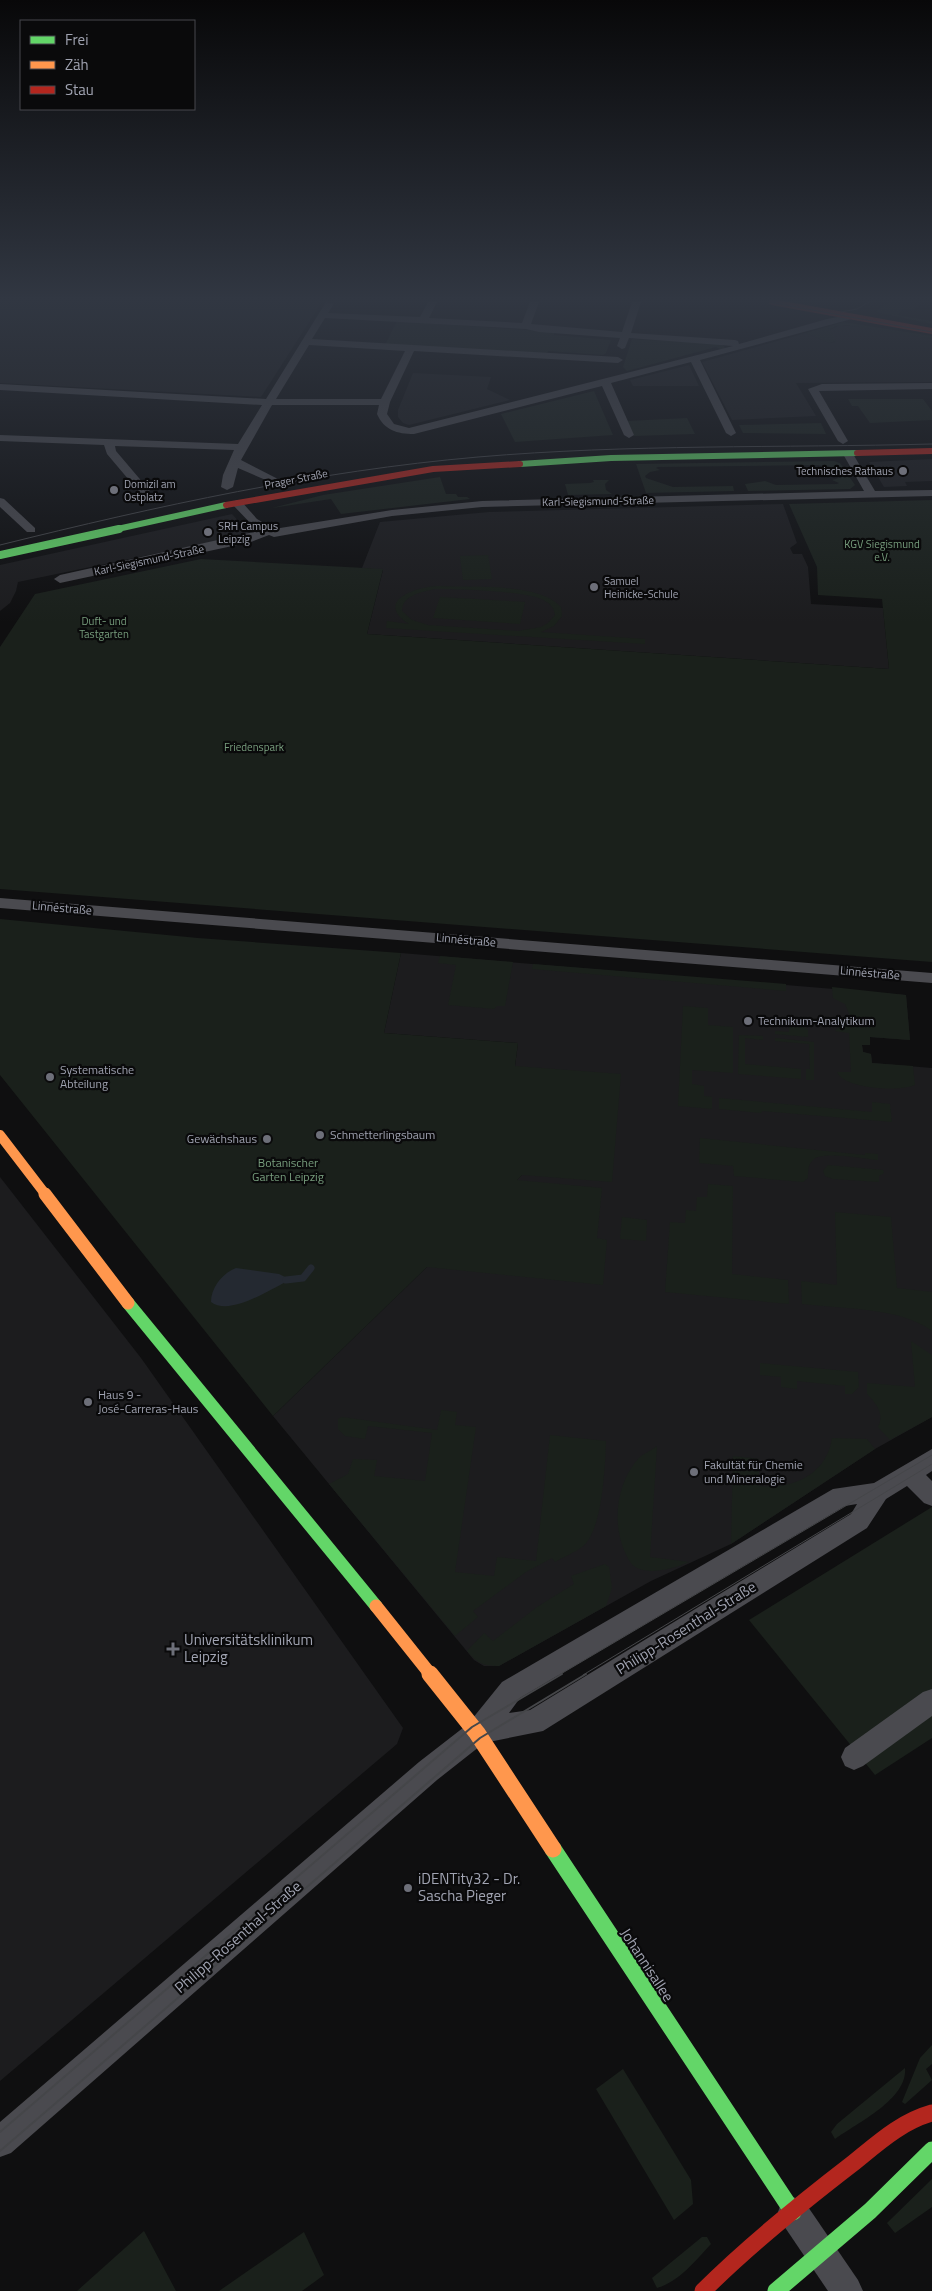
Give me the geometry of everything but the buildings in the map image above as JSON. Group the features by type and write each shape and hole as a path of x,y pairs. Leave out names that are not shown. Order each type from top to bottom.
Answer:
{"main road":[{"path":"627,439 640,443"},
{"path":"826,441 880,440"},
{"name":"Prager Straße","path":"0,555 237,503 393,474 433,469 611,458 932,451"},
{"name":"Prager Straße","path":"222,487 277,478"},
{"path":"222,487 237,503"},
{"path":"16,534 36,529"},
{"name":"Johannisallee","path":"0,1135 126,1301 333,1552 476,1733 793,2212"},
{"path":"704,2291 733,2260 842,2171 905,2122 917,2116 932,2113"},
{"path":"776,2291 870,2211 932,2150"}],"street":[{"path":"222,487 241,447 264,409"},
{"path":"383,409 382,414 388,424 398,430 414,431 500,409"},
{"path":"615,409 627,439"},
{"path":"717,409 731,438"},
{"path":"827,409 852,441"},
{"path":"0,438 241,447"},
{"path":"110,442 111,452 144,491"},
{"path":"848,454 872,494"},
{"path":"235,461 250,471 277,478"},
{"name":"Karl-Siegismund-Straße","path":"60,579 251,538 267,532 284,532 392,513 482,504 932,493"},
{"path":"0,501 36,529"},
{"path":"237,503 267,532"},
{"name":"Linnéstraße","path":"0,903 932,978"},
{"name":"Philipp-Rosenthal-Straße","path":"476,1733 501,1726 534,1722 859,1521 878,1492 932,1459"},
{"path":"909,1472 932,1496"},
{"name":"Philipp-Rosenthal-Straße","path":"0,2142 428,1772 476,1733 511,1690 841,1496 878,1492"},
{"path":"854,1757 932,1701"},
{"path":"793,2212 847,2291"}],"shaded area":[{"path":"474,409 409,425 403,423 398,417 398,410"},
{"path":"726,409 812,409 816,416 732,420"},
{"name":"Technisches Rathaus","path":"932,459 932,481 905,482 907,486 884,487 869,462"},
{"name":"Samuel Heinicke-Schule","path":"783,504 797,543 790,548 793,554 802,554 808,567 811,604 883,608 889,669 367,634 383,570 362,568 380,522 489,512"},
{"path":"232,514 250,534 18,582 10,603 0,611 0,565"},
{"path":"401,953 906,995 910,1040 870,1037 870,1045 862,1045 863,1052 871,1054 872,1063 932,1068 932,1417 875,1449 731,1544 651,1581 499,1666 484,1666 474,1660 273,1416 553,1145 515,1066 518,1043 384,1033"},
{"name":"Universitätsklinikum Leipzig","path":"0,1177 141,1358 403,1728 397,1744 0,2081"},
{"path":"236,1268 279,1274 285,1277 286,1282 238,1304 219,1306 211,1302 215,1286 227,1273"}],"green space":[{"path":"522,409 602,409 613,435 515,442 501,414"},
{"path":"860,409 930,409 932,411 932,420 870,423"},
{"path":"687,418 695,434 634,436 627,421"},
{"path":"821,423 826,434 743,433 739,425"},
{"path":"834,461 840,463 855,485 850,489 748,491 745,484 765,481 776,485 837,484 839,483 832,480 845,476 840,470 818,465 658,467 656,468 660,470 650,472 645,476 646,478 673,487 733,486 734,491 646,493 636,464"},
{"path":"440,477 446,494 456,494 458,497 470,499 341,514 331,499 272,508 323,495"},
{"path":"593,480 609,480 605,484 606,490 612,494 568,495 565,484 590,483 594,482"},
{"name":"Friedenspark","path":"932,500 932,962 0,889 0,647 35,594 201,559 383,569 367,634 889,669 882,599 818,595 817,567 789,504"},
{"path":"488,555 492,579 463,580 460,556"},
{"path":"431,587 487,587 537,593 551,599 561,607 562,616 554,626 541,632 645,639 645,644 386,628 387,621 409,624 399,616 395,608 402,596","holes":["435,589 490,591 532,596 549,603 555,615 548,623 541,627 518,631 428,625 412,620 402,611 405,601 409,598 424,591"]},
{"path":"440,597 525,602 520,624 433,618"},
{"name":"Botanischer Garten Leipzig","path":"0,919 198,938 401,953 384,1033 518,1043 515,1066 621,1074 612,1182 522,1175 517,1180 602,1188 597,1238 607,1240 603,1285 427,1267 273,1416 0,1075"},
{"path":"440,956 513,962 505,1006 497,1006 494,1009 448,1005 456,965 438,963"},
{"path":"533,964 786,984 786,991 532,969"},
{"path":"832,987 906,995 910,1040 870,1037 870,1045 862,1045 863,1052 871,1054 872,1063 913,1066 915,1085 897,1088 873,1088 842,1078 837,1072 851,1072 849,1033 835,1031 850,1016 845,1004 833,998"},
{"path":"683,1006 708,1008 708,1025 733,1027 733,1073 692,1070 692,1084 704,1086 704,1096 712,1097 712,1109 678,1106"},
{"path":"789,1018 795,1018 808,1030 808,1037 775,1034 775,1031 789,1032"},
{"path":"739,1035 763,1036 763,1040 745,1038 745,1064 801,1069 801,1079 738,1074"},
{"path":"775,1038 814,1042 814,1080 806,1080 806,1069 810,1069 809,1044 775,1041"},
{"path":"719,1098 872,1112 872,1102 890,1104 892,1122 719,1109"},
{"path":"700,1138 865,1155 865,1153 878,1154 878,1160 845,1156 819,1157 811,1163 808,1170 808,1178 803,1182 734,1176 733,1166 699,1163"},
{"path":"828,1165 883,1170 884,1173 879,1176 879,1182 833,1179 825,1176 823,1171"},
{"path":"708,1184 733,1186 732,1274 788,1280 789,1304 665,1292 670,1222 685,1223 686,1210 696,1211 697,1197 707,1197"},
{"path":"835,1212 891,1217 897,1288 932,1292 932,1331 904,1317 887,1313 802,1304 801,1281 837,1285"},
{"path":"622,1217 647,1220 646,1241 620,1239"},
{"path":"911,1341 932,1355 932,1417 890,1440 878,1427 880,1413 867,1394 867,1383 915,1387"},
{"path":"760,1363 858,1372 859,1387 852,1394 845,1394 845,1386 797,1381 797,1389 781,1387 781,1377 760,1375"},
{"path":"441,1410 457,1412 455,1425 476,1427 455,1572 494,1576 497,1557 536,1561 550,1435 606,1441 602,1497 599,1513 589,1539 582,1547 555,1562 552,1558 526,1572 473,1611 478,1617 455,1636 329,1484 348,1474 353,1459 377,1460 374,1476 425,1481 432,1433 368,1426 365,1439 345,1436 338,1429 338,1419 342,1417 437,1430"},
{"path":"832,1438 867,1439 875,1449 731,1544 733,1456 759,1459 759,1486 772,1487 784,1485 796,1482 816,1470 829,1451"},
{"path":"657,1446 650,1557 689,1562 670,1568 649,1571 637,1568 629,1560 620,1539 618,1515 621,1491 625,1479 640,1457"},
{"path":"932,1507 932,1738 875,1775 749,1620"},
{"path":"605,1564 609,1567 612,1588 606,1606 499,1666 481,1663 467,1651 484,1633 493,1641 537,1607 574,1584 571,1576"},
{"path":"932,2045 932,2064 926,2069 932,2080 905,2104 902,2102 920,2058"},
{"path":"905,2068 904,2079 890,2100 868,2118 835,2139 831,2132 837,2124"},
{"path":"623,2069 691,2180 693,2204 674,2220 596,2089"},
{"path":"932,2179 932,2207 895,2233 887,2223"},
{"path":"144,2231 176,2291 77,2291"},
{"path":"304,2232 324,2275 302,2291 219,2291"},
{"path":"702,2237 707,2237 711,2244 680,2276 657,2288 652,2278"}],"waterway":[{"path":"286,1280 303,1278 311,1268"}],"tram line":[{"path":"0,545 118,517 238,492 357,471 418,463 591,450 932,444"},
{"path":"559,1675 932,1455"},
{"path":"583,1675 932,1464"},
{"path":"0,2132 472,1727 562,1674"},
{"path":"0,2151 480,1738 586,1674"}],"traffic: fast":[{"path":"520,464 611,458 857,453"},
{"path":"0,555 226,505"},
{"path":"128,1303 376,1606"},
{"path":"553,1849 793,2212"},
{"path":"776,2291 870,2211 932,2150"}],"traffic: slow":[{"path":"0,1135 128,1303"},
{"path":"376,1606 477,1733 553,1849"}],"traffic: jam":[{"path":"857,453 932,451"},
{"path":"226,505 433,469 520,464"},
{"path":"703,2291 739,2255 778,2222 884,2138 911,2120 932,2113"}],"place":[{"name":"Technisches Rathaus","path":"903,471"},
{"name":"Domizil am Ostplatz","path":"114,490"},
{"name":"SRH Campus Leipzig","path":"208,532"},
{"name":"Samuel Heinicke-Schule","path":"594,587"},
{"name":"Technikum-Analytikum","path":"748,1021"},
{"name":"Systematische Abteilung","path":"50,1077"},
{"name":"Schmetterlingsbaum","path":"320,1135"},
{"name":"Gewächshaus","path":"267,1139"},
{"name":"Haus 9 - José-Carreras-Haus","path":"88,1402"},
{"name":"Fakultät für Chemie und Mineralogie","path":"694,1472"},
{"name":"Universitätsklinikum Leipzig","path":"173,1649"},
{"name":"iDENTity32 - Dr. Sascha Pieger","path":"408,1888"}],"park label":[{"name":"KGV Siegismund e.V.","path":"882,550"},
{"name":"Duft- und Tastgarten","path":"104,627"}]}
